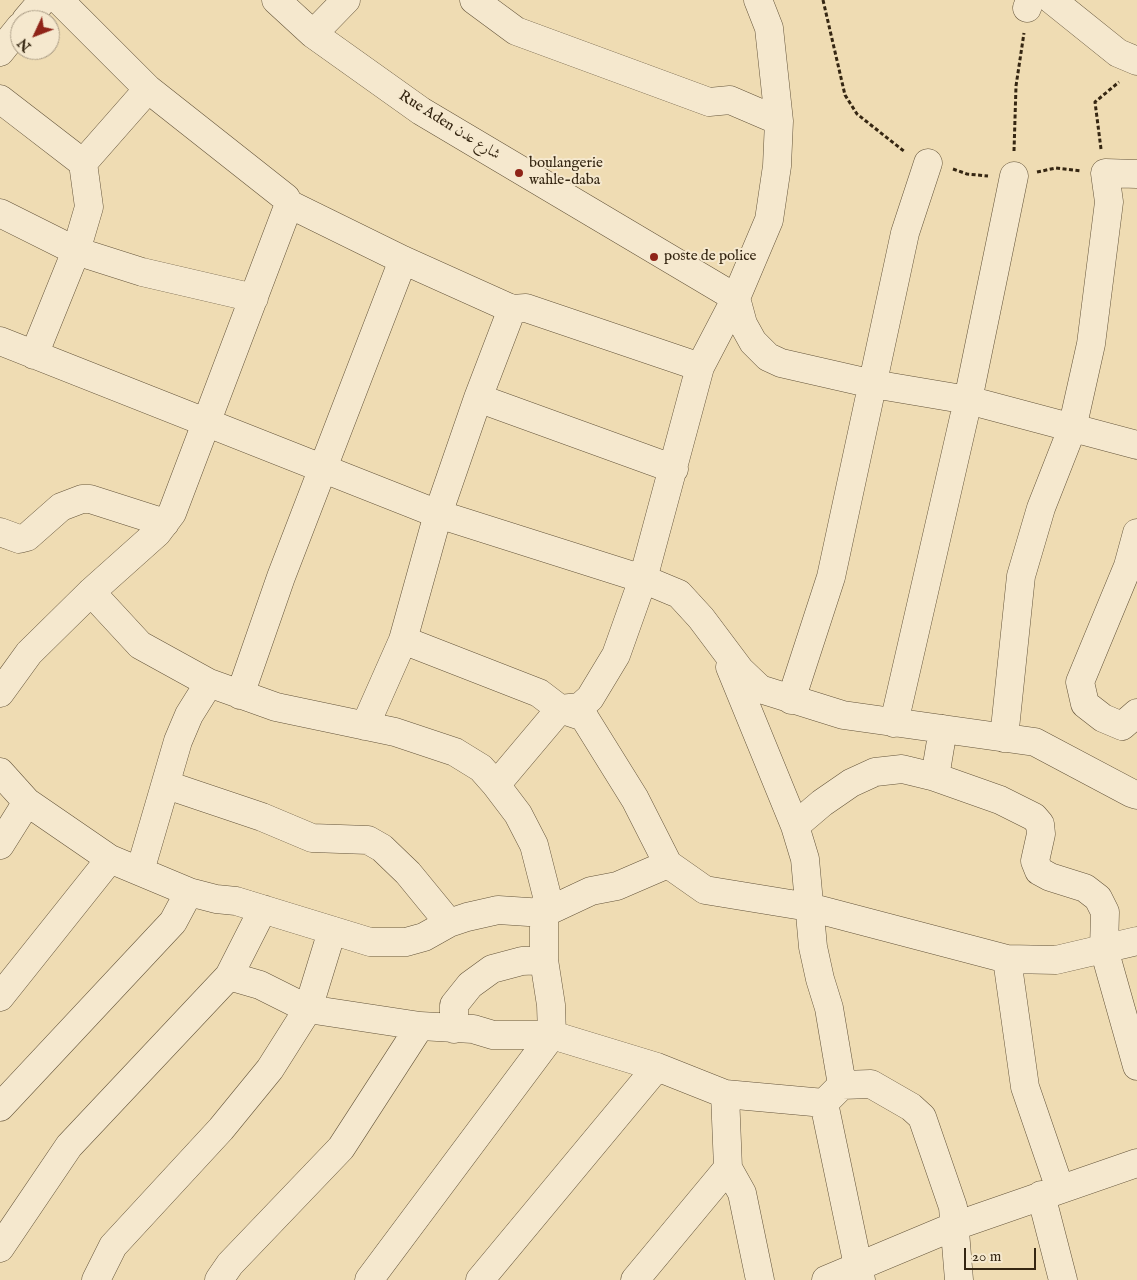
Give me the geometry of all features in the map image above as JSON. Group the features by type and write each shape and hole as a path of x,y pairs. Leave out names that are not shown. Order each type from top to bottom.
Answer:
{"street":[{"path":"34,10 43,0"},
{"path":"59,0 148,88 286,198 289,204 402,260 512,310 526,308 700,367"},
{"name":"Rue Aden شارع عدن","path":"276,0 313,34 421,111 736,298"},
{"path":"313,34 346,0"},
{"path":"474,0 516,30 709,102 730,100 779,121"},
{"path":"496,785 560,709 580,708 590,698 616,655 643,579 700,367 736,298 769,220 777,166 779,121 769,28 758,0"},
{"path":"1036,3 1118,53 1131,69"},
{"path":"0,52 10,40"},
{"path":"83,163 148,88"},
{"path":"0,99 83,163 89,207 76,251 34,355"},
{"path":"791,700 831,577 905,233 928,163"},
{"path":"1004,738 1021,576 1041,508 1072,429 1091,344 1109,202 1105,173 1137,174"},
{"path":"894,723 968,400 1014,176"},
{"path":"0,693 29,654 92,592 157,533 165,523 175,506 289,204"},
{"path":"0,213 76,251 142,272 254,298"},
{"path":"240,695 322,468 402,260"},
{"path":"736,298 744,324 753,342 768,357 781,363 873,384 968,400 1137,445"},
{"path":"365,726 403,640 438,514 478,398 512,310"},
{"path":"0,341 438,514 643,579 679,594 701,618 740,670 760,689 843,715 1035,742 1137,795"},
{"path":"478,398 674,469"},
{"path":"0,532 19,539 27,537 61,507 82,499 90,499 165,523"},
{"path":"1137,533 1128,566 1080,682 1080,692 1085,704 1102,718 1122,726 1137,713"},
{"path":"92,592 140,645 209,683 276,707 395,732 455,752 481,768 496,785 518,814 534,845 547,896 544,912 544,960 551,1005 552,1035 369,1280"},
{"path":"403,640 539,693 560,709 584,717 635,800 668,864 705,890 809,907 1007,959 1056,960 1137,941"},
{"path":"721,645 795,826 805,859 813,947 829,1008 833,1094 859,1274"},
{"path":"140,871 167,785 178,741 189,715 209,683"},
{"path":"935,777 943,729"},
{"path":"795,826 851,782 875,772 902,768 935,777 1000,800 1034,817 1040,824 1041,834 1036,861 1039,871 1050,877 1085,888 1098,898 1105,912 1104,949 1137,1066"},
{"path":"0,772 27,802 110,859 189,892 216,899 236,901 370,942 406,942 424,937 449,923 498,910 544,912 591,891 617,886 668,864"},
{"path":"167,785 262,817 312,838 368,840 382,848 408,873 449,923"},
{"path":"0,845 27,802"},
{"path":"0,997 110,859"},
{"path":"0,1107 173,922 189,892"},
{"path":"0,1248 69,1146 228,976 263,909"},
{"path":"96,1280 113,1246 221,1129 270,1069 308,1009 332,931"},
{"path":"1007,959 1025,1087 1051,1192 1063,1280"},
{"path":"454,1029 454,1005 470,985 492,969 522,961 544,960"},
{"path":"228,976 260,985 308,1009 420,1026 473,1029 493,1035 552,1035 657,1067 725,1094 833,1094 871,1084 911,1107 922,1117 953,1207 959,1280"},
{"path":"219,1280 230,1264 341,1148 420,1026"},
{"path":"480,1280 657,1067"},
{"path":"725,1094 728,1168 742,1193 760,1280"},
{"path":"826,1280 859,1274 955,1226 1137,1163"},
{"path":"636,1280 728,1168"}],"path":[{"path":"823,0 845,95 857,114 904,152 928,163 944,165 967,174 987,177 991,172 1014,176 1056,168 1105,173 1095,102 1131,69"},
{"path":"1014,176 1016,86 1036,3"}],"place":[{"name":"boulangerie wahle-daba","path":"519,173"},
{"name":"poste de police","path":"654,257"}]}
